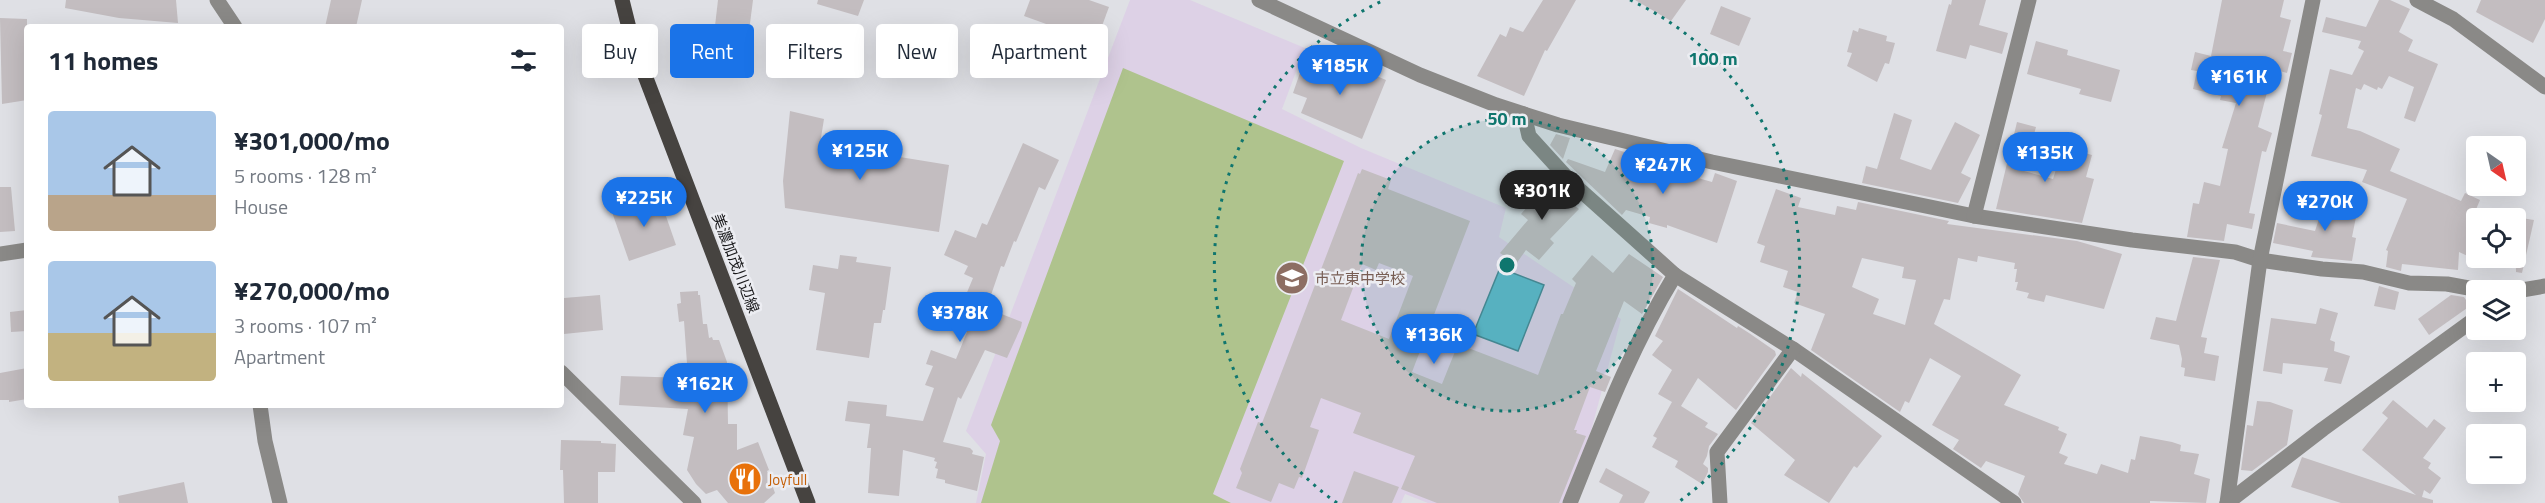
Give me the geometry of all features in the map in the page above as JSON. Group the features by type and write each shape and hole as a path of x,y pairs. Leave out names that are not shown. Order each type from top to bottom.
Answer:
{"main road":[{"name":"美濃加茂川辺線","path":"622,0 633,44 808,503"}],"street":[{"path":"217,0 233,24"},
{"path":"1259,0 1420,75 1558,126 1712,162 1974,216 2132,240 2235,252 2260,260 2363,272 2409,283 2447,284 2466,288"},
{"path":"1974,216 2029,0"},
{"path":"2227,503 2260,260 2313,0"},
{"path":"2417,0 2453,19 2545,87"},
{"path":"1524,114 1529,136 1570,181 1675,275 1793,349 2014,503"},
{"path":"0,254 24,250"},
{"path":"1570,503 1611,402 1654,310 1675,275"},
{"path":"2526,289 2545,286"},
{"path":"2227,503 2323,429 2466,325"},
{"path":"1720,503 1717,452 1793,349"},
{"path":"564,375 694,503"},
{"path":"260,408 265,441 280,503"}],"shaded area":[{"name":"市立東中学校","path":"1130,0 1190,0 1305,48 1282,109 1361,148 1506,208 1499,237 1621,319 1591,431 1562,503 1428,503 1405,494 1401,503 976,503 986,454 966,431 1100,78 1108,78 1108,58"}],"green space":[{"path":"1123,68 1344,161 1213,494 1231,503 981,503 1000,441 991,425"}],"water":[{"path":"1500,268 1544,285 1518,351 1473,334"}],"building":[{"path":"66,0 176,0 178,23 119,18 65,8"},
{"path":"331,0 362,0 357,24 326,24"},
{"path":"718,0 753,0 750,24 715,24"},
{"path":"818,0 864,0 858,16 817,4"},
{"path":"1030,0 1089,0 1109,7 1103,24 1046,24 1024,16"},
{"path":"1543,0 1576,0 1547,51 1545,50 1524,96 1477,76 1500,34 1506,37 1510,27 1523,32"},
{"path":"1635,0 1686,0 1671,21"},
{"path":"1952,0 1986,0 1979,25 2008,33 2002,54 1970,45 1966,59 1936,51"},
{"path":"2222,0 2284,0 2280,17 2291,20 2283,51 2292,53 2287,73 2273,69 2258,127 2272,133 2266,152 2262,151 2249,213 2255,214 2252,229 2227,224 2224,241 2187,237 2193,203 2199,204 2204,182 2220,186 2228,149 2222,148 2236,103 2220,100 2221,96 2193,89 2197,71 2191,70 2195,52 2211,56"},
{"path":"2379,0 2390,0 2410,9 2399,32 2413,40 2408,51 2438,64 2415,122 2404,118 2414,87 2389,76 2382,89 2378,87 2377,90 2364,84 2361,90 2356,88 2347,128 2360,131 2400,149 2390,171 2461,201 2465,193 2466,196 2480,200 2477,208 2466,208 2466,255 2459,252 2458,270 2402,264 2401,271 2386,267 2388,251 2386,250 2407,199 2362,182 2367,170 2311,156 2322,115 2319,114 2330,69 2352,75 2364,51 2358,48 2361,41 2322,32 2326,17 2366,27"},
{"path":"2481,0 2545,0 2545,19 2533,43 2476,12"},
{"path":"1721,6 1751,18 1739,46 1710,34"},
{"path":"0,18 27,19 27,24 24,24 24,100 2,104"},
{"path":"1859,28 1887,36 1886,41 1895,43 1889,64 1885,63 1877,82 1847,66 1852,53 1847,52 1853,30 1858,32"},
{"path":"2036,41 2068,50 2067,55 2120,70 2111,102 2079,94 2081,89 2027,74"},
{"path":"1323,60 1346,69 1348,64 1386,80 1362,139 1301,113 1307,98 1293,93 1302,67 1318,73"},
{"path":"790,111 824,119 820,144 949,165 939,232 785,208 783,181"},
{"path":"1894,113 1912,120 1900,159 1931,170 1955,122 1980,135 1961,173 1971,178 1958,203 1862,183 1866,166 1877,169"},
{"path":"2017,122 2036,127 2024,171 2053,179 2063,147 2092,155 2086,177 2094,179 2082,223 1996,209"},
{"path":"1556,134 1570,138 1563,159 1550,145"},
{"path":"1023,143 1059,160 1045,190 1039,187 1004,267 1001,266 991,295 996,297 993,307 1000,310 999,313 1022,322 1021,327 1007,358 985,350 961,399 958,397 943,442 970,448 973,451 972,454 984,457 977,491 945,483 945,480 936,478 938,469 935,468 937,462 934,461 935,458 903,450 899,496 868,493 871,448 867,448 870,424 845,421 848,401 887,405 886,416 923,421 934,388 925,385 933,366 926,364 931,350 956,359 967,332 962,330 971,305 963,302 973,278 964,274 968,266 944,255 955,230 976,238 982,223 987,225"},
{"path":"1615,149 1643,158 1639,172 1666,181 1670,170 1712,182 1715,173 1737,181 1717,243 1667,225 1667,228 1649,223 1650,217 1626,210 1622,215 1566,162 1568,159 1605,172"},
{"path":"1362,169 1391,180 1388,189 1470,221 1412,372 1442,384 1458,344 1538,375 1561,314 1563,314 1576,283 1572,279 1592,255 1613,273 1629,254 1663,277 1642,314 1624,301 1596,371 1611,377 1605,392 1590,387 1574,430 1586,436 1559,503 1437,503 1401,489 1415,456 1353,433 1361,413 1321,398 1310,427 1319,430 1302,478 1299,477 1294,489 1279,483 1271,502 1236,488 1242,473 1240,469 1258,422 1262,423 1358,173 1360,174","holes":["1379,263 1413,276 1389,339 1341,320 1362,264 1376,270"]},
{"path":"1552,176 1579,202 1565,198 1579,209 1550,239 1554,243 1539,260 1526,250 1516,264 1500,253 1528,220 1521,214 1534,199 1532,196"},
{"path":"0,187 11,187 15,231 0,232"},
{"path":"1776,189 1801,198 1798,207 1835,215 1837,206 1856,210 1858,202 1949,221 1947,224 2077,241 2122,254 2104,309 2046,295 2044,302 2027,298 2029,293 2016,290 2018,282 2015,282 2017,269 2014,269 2015,263 1978,256 1977,262 1958,258 1950,300 1944,299 1934,324 2021,375 2004,405 2059,427 2058,430 2067,434 2059,453 2068,457 2064,464 2097,474 2101,464 2128,473 2131,459 2135,460 2140,436 2172,442 2181,445 2180,451 2199,454 2194,474 2210,479 2206,503 2150,501 2150,503 2024,503 2018,494 2025,476 1986,461 1981,468 1953,449 1959,440 1932,425 1961,376 1930,358 1909,403 1905,401 1900,412 1811,350 1825,314 1794,303 1798,292 1783,287 1788,271 1760,262 1765,246 1757,243","holes":["1862,258 1904,267 1902,278 1916,280 1905,325 1873,314 1879,299 1852,287"]},
{"path":"2327,195 2359,202 2352,237 2356,238 2352,261 2311,257 2313,251 2273,243 2277,223 2315,231"},
{"path":"659,196 676,245 629,261 612,212"},
{"path":"2526,219 2534,220 2526,255"},
{"path":"840,255 857,257 856,262 891,267 885,310 883,310 881,323 874,323 869,358 816,350 825,293 809,290 813,265 838,269"},
{"path":"2193,257 2220,260 2201,337 2207,338 2204,353 2219,356 2215,381 2184,376 2185,368 2181,367 2179,345 2150,339 2156,317 2176,321"},
{"path":"2516,268 2523,268 2522,273 2516,272"},
{"path":"2379,286 2399,292 2395,310 2374,306"},
{"path":"1678,289 1737,328 1738,326 1749,333 1775,351 1776,355 1736,410 1698,378 1681,406 1708,423 1705,427 1718,434 1709,446 1703,464 1708,468 1708,472 1702,484 1675,467 1678,461 1652,447 1657,438 1653,436 1672,402 1658,394 1672,370 1652,355 1663,341 1655,336"},
{"path":"698,291 703,324 707,324 709,338 719,340 727,362 728,424 737,424 737,450 758,442 769,470 767,471 775,493 764,503 728,503 717,490 706,494 696,484 687,470 694,437 683,435 688,409 619,405 621,376 688,378 684,321 679,322 677,304 681,303 680,292"},
{"path":"600,295 603,330 564,334 564,298"},
{"path":"2451,295 2464,297 2466,300 2466,309 2429,335 2418,319"},
{"path":"2320,308 2338,313 2330,340 2335,342 2334,351 2350,356 2341,384 2324,381 2328,368 2283,363 2282,374 2263,371 2271,318 2316,324"},
{"path":"24,310 24,331 11,332 10,312"},
{"path":"1791,368 1801,377 1802,373 1882,436 1857,468 1854,466 1829,503 1784,475 1795,460 1751,423"},
{"path":"24,369 24,400 9,402 9,400 0,400 0,373"},
{"path":"2393,400 2427,428 2434,419 2446,428 2423,458 2431,463 2428,468 2441,478 2430,494 2424,490 2422,497 2433,500 2433,503 2341,503 2291,487 2302,457 2416,495 2362,450 2388,418 2382,413"},
{"path":"2257,401 2270,402 2293,410 2287,445 2252,471 2241,470 2247,425 2253,426"},
{"path":"561,440 601,441 601,443 616,444 615,472 598,472 598,503 564,503 563,470 560,470"},
{"path":"1606,468 1650,492 1644,503 1619,503 1623,495 1599,482"},
{"path":"1354,471 1399,487 1392,503 1342,503"},
{"path":"184,482 188,503 119,503 118,496"}],"place":[{"name":"市立東中学校","path":"1292,278"},
{"name":"Joyfull","path":"745,479"}]}
